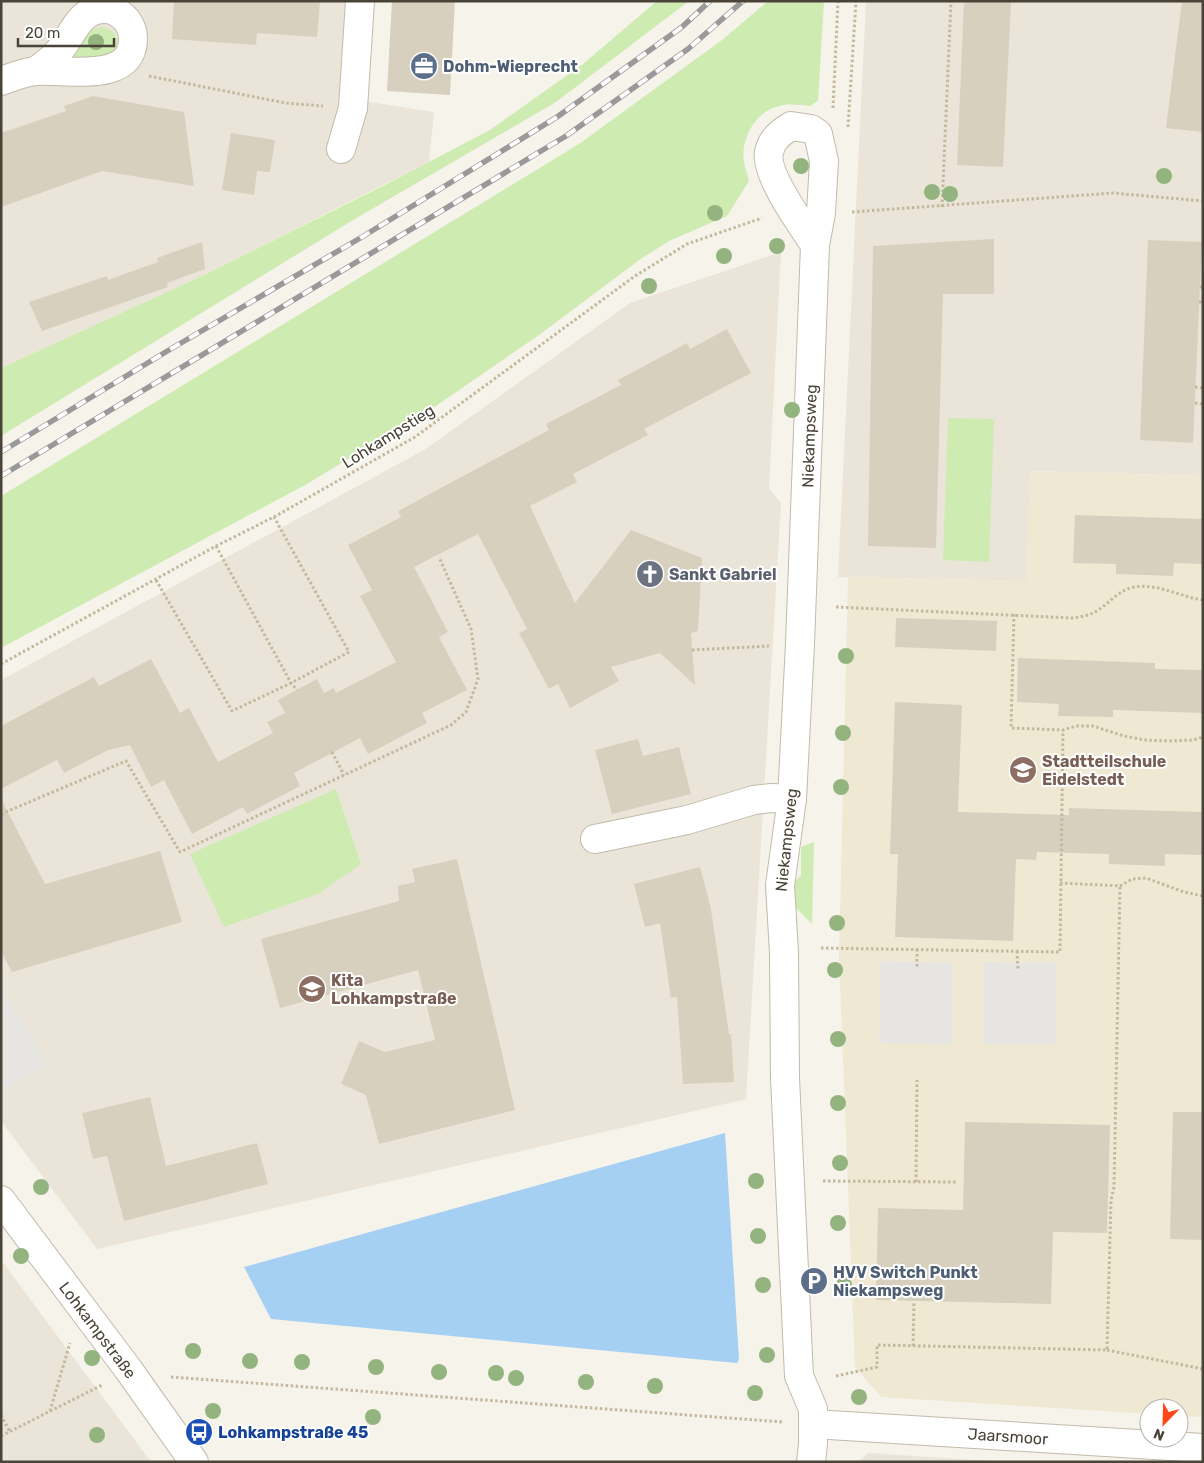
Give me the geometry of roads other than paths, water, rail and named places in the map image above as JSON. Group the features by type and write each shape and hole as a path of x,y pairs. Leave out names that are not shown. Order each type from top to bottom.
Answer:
{"street":[{"path":"341,149 353,108 360,1"},
{"path":"1,81 36,71 106,70 118,66 125,61 132,50 134,36 129,23 119,13 110,9 98,9 87,13 57,54 36,71"},
{"name":"Niekampsweg","path":"811,1462 813,1409 799,1376 785,1078 784,954 780,885 792,799 804,578 815,245"},
{"path":"595,839 687,820 754,800 771,798 792,799"},
{"name":"Lohkampstraße","path":"1,1200 128,1369 194,1462"},
{"name":"Jaarsmoor","path":"813,1424 1203,1448"}],"water":[{"path":"725,1133 739,1359 737,1363 271,1319 244,1267"}],"railway":[{"path":"1,452 169,350 362,237 557,117 682,27 710,1"},
{"path":"1,476 566,136 688,49 743,1"}],"place":[{"name":"Dohm-Wieprecht","path":"424,66"},
{"name":"Sankt Gabriel","path":"650,574"},
{"name":"Stadtteilschule Eidelstedt","path":"1023,770"},
{"name":"Kita Lohkampstraße","path":"312,989"},
{"name":"HVV Switch Punkt Niekampsweg","path":"814,1281"},
{"name":"Lohkampstraße 45","path":"199,1432"}]}
